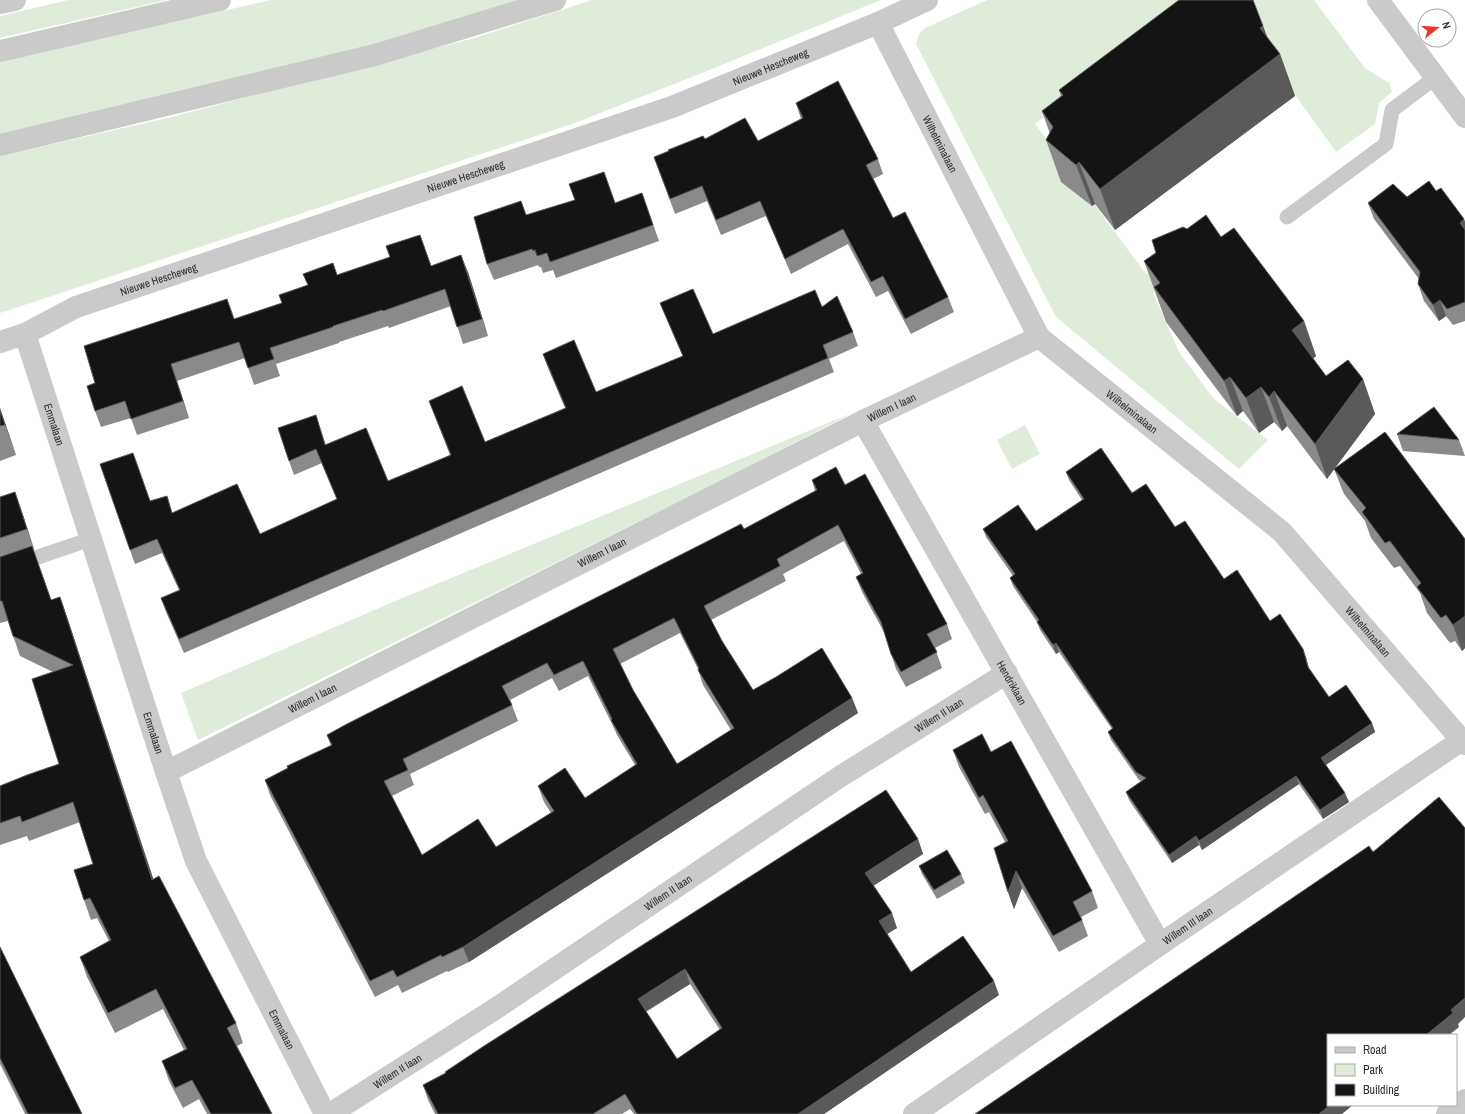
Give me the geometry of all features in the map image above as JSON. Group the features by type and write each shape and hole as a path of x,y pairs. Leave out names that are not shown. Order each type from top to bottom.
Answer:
{"street":[{"path":"0,3 15,0"},
{"path":"0,51 220,0"},
{"path":"0,145 375,55 555,0"},
{"name":"Nieuwe Hescheweg","path":"0,342 25,334 76,307 672,107 878,23 927,0"},
{"path":"1378,0 1465,117"},
{"name":"Wilhelminalaan","path":"878,23 1039,337 1282,532 1463,742"},
{"name":"Emmalaan","path":"25,334 196,861 325,1114"},
{"name":"Willem I laan","path":"166,772 863,421 1039,337"},
{"name":"Hendriklaan","path":"863,421 1160,944"},
{"name":"Willem II laan","path":"330,1114 495,1009 841,776 1007,673"},
{"name":"Willem III laan","path":"914,1114 1160,944 1463,742"},
{"path":"1447,1114 1465,1100"}],"lane":[{"path":"1287,217 1386,144 1392,110 1436,77"},
{"path":"0,570 91,539"}],"green space":[{"path":"68,0 167,0 0,38 0,16"},
{"path":"271,0 522,0 453,24 245,78 0,135 0,61"},
{"path":"592,0 881,0 572,124 0,313 0,156 167,118 474,38"},
{"path":"987,0 1198,0 1035,124 1146,274 1156,270 1165,284 1153,293 1179,352 1214,399 1268,440 1239,469 1056,317 916,44 919,34 925,28"},
{"path":"1227,0 1314,0 1365,68 1389,83 1392,92 1379,103 1375,124 1336,152"},
{"path":"852,413 738,472 198,740 181,693 400,599"},
{"path":"1025,425 1040,454 1012,469 997,440"}],"building":[{"path":"1179,0 1253,0 1263,26 1260,28 1280,54 1100,189 1079,162 1076,165 1046,140 1053,127 1042,111 1063,95 1059,90"},
{"path":"838,81 878,159 866,165 893,218 905,212 948,297 905,319 883,276 871,282 843,229 785,259 760,201 716,220 702,186 670,199 654,157 703,136 705,139 745,118 758,141 803,118 796,103"},
{"path":"604,172 615,203 642,193 653,225 550,262 547,253 537,256 535,250 533,251 532,249 487,264 474,217 521,201 526,215 575,200 569,184"},
{"path":"1429,181 1436,191 1441,188 1464,219 1460,223 1465,230 1465,302 1447,309 1440,300 1433,305 1418,284 1420,272 1368,203 1393,184 1407,197"},
{"path":"1206,215 1221,237 1234,228 1304,321 1292,330 1326,376 1348,360 1363,379 1315,444 1274,391 1269,397 1261,387 1246,398 1230,377 1224,381 1154,287 1160,283 1144,261 1156,253 1152,240 1183,227 1187,229"},
{"path":"420,235 431,266 461,255 482,319 457,327 445,289 270,348 274,359 248,368 239,342 171,364 183,401 131,419 125,401 95,411 87,386 95,383 84,346 227,299 234,319 282,303 279,295 308,285 303,274 333,263 337,275 390,257 386,246"},
{"path":"693,289 713,334 815,290 822,307 837,296 853,332 823,345 828,358 179,639 161,598 180,590 157,539 130,550 100,464 133,453 150,501 167,496 172,513 237,484 260,534 337,499 316,449 289,461 278,428 316,415 325,445 366,428 388,481 451,455 429,401 462,386 485,442 566,408 543,354 574,340 596,392 683,356 660,303"},
{"path":"1434,407 1459,440 1397,434"},
{"path":"0,410 5,425 0,426"},
{"path":"1385,432 1465,539 1465,616 1453,625 1446,615 1441,618 1417,587 1421,583 1390,541 1385,543 1362,512 1366,508 1334,469"},
{"path":"1101,448 1132,493 1146,484 1175,527 1185,521 1224,579 1237,570 1270,621 1280,614 1303,649 1308,667 1329,697 1346,685 1372,723 1321,758 1345,793 1320,810 1296,776 1199,841 1196,836 1169,855 1126,792 1146,778 1136,772 1108,732 1113,728 1056,643 1053,645 1037,622 1039,620 1010,578 1015,574 983,529 1018,505 1036,531 1084,499 1066,472"},
{"path":"836,467 845,485 865,474 947,624 927,634 937,652 901,672 891,654 881,622 856,577 863,573 838,525 777,559 780,566 704,606 722,641 753,690 822,648 852,698 463,947 442,957 441,955 397,977 393,970 370,981 265,780 288,768 287,766 332,745 327,735 345,725 741,524 744,529 817,490 812,480","holes":["674,618 699,668 698,670 734,728 677,764 633,690 613,649","583,661 612,719 611,720 637,764 585,798 565,768 538,786 554,811 496,847 478,819 422,855 384,781 408,770 403,759 512,705 502,686 547,663 554,675"]},
{"path":"15,492 27,529 0,538 0,497"},
{"path":"32,546 51,600 60,597 152,880 159,876 236,1023 227,1028 272,1114 211,1114 192,1080 175,1088 162,1061 187,1049 156,989 108,1013 80,957 111,940 90,898 84,900 74,870 93,864 73,802 22,822 20,816 0,823 0,786 59,764 32,679 73,665 13,636 2,601 0,601 0,557"},
{"path":"982,734 991,752 1011,741 1092,891 1073,902 1082,920 1053,936 1016,871 1008,892 994,848 1008,841 983,795 979,798 953,750"},
{"path":"886,790 918,839 865,873 892,913 879,921 911,972 963,936 994,981 798,1114 637,1114 625,1094 593,1114 438,1114 423,1085 446,1073 445,1072","holes":["685,969 722,1028 677,1059 638,999"]},
{"path":"1439,797 1465,828 1465,998 1451,1010 1453,1013 1427,1034 1327,1034 1327,1106 1329,1106 1319,1114 975,1114 1369,846 1373,852"},
{"path":"947,850 961,874 934,890 919,866"},
{"path":"0,947 82,1114 28,1114 0,1058"}]}
